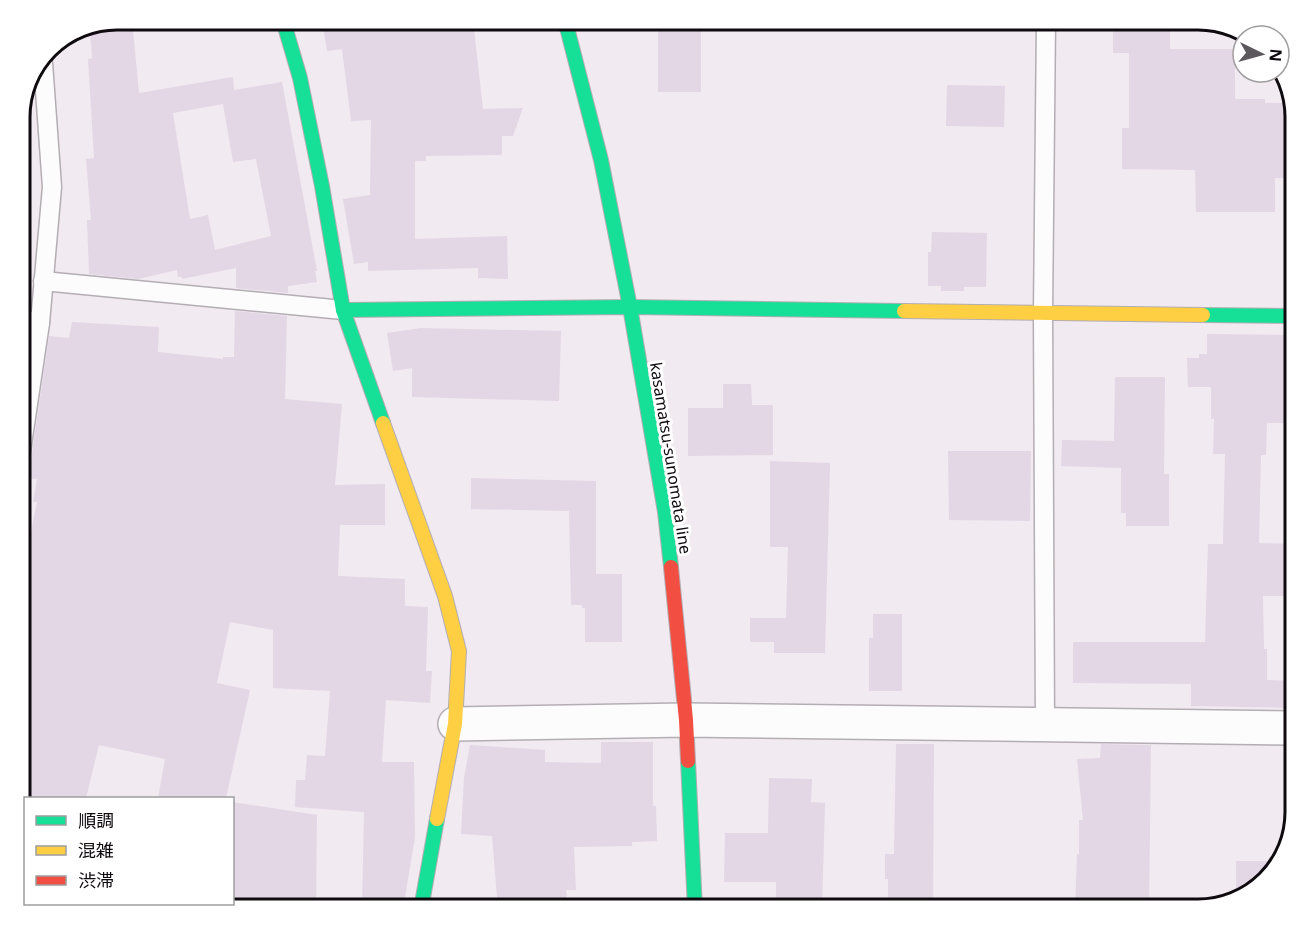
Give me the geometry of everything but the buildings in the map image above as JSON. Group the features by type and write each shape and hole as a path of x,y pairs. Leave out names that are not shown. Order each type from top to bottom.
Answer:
{"street":[{"path":"286,30 302,88 343,310 445,596 459,651 455,724 423,899"},
{"name":"kasamatsu-sunomata line","path":"568,30 601,160 630,307 665,512 686,720 695,899"},
{"path":"343,310 630,307 1285,316"},
{"path":"455,724 686,720 1285,728"}],"lane":[{"path":"1045,725 1043,313 1046,30"},
{"path":"30,390 40,323 52,187 44,71"},
{"path":"44,281 343,310"},
{"path":"30,321 40,323"}],"traffic: fast":[{"path":"286,30 300,78 322,186 343,310 383,423"},
{"path":"568,30 601,160 630,307 665,512 671,567"},
{"path":"343,310 630,307 904,311"},
{"path":"1203,315 1285,316"},
{"path":"688,761 695,899"},
{"path":"423,899 437,819"}],"traffic: slow":[{"path":"904,311 1203,315"},
{"path":"383,423 445,596 459,651 455,724 437,819"}],"traffic: jam":[{"path":"671,567 688,761"}]}
